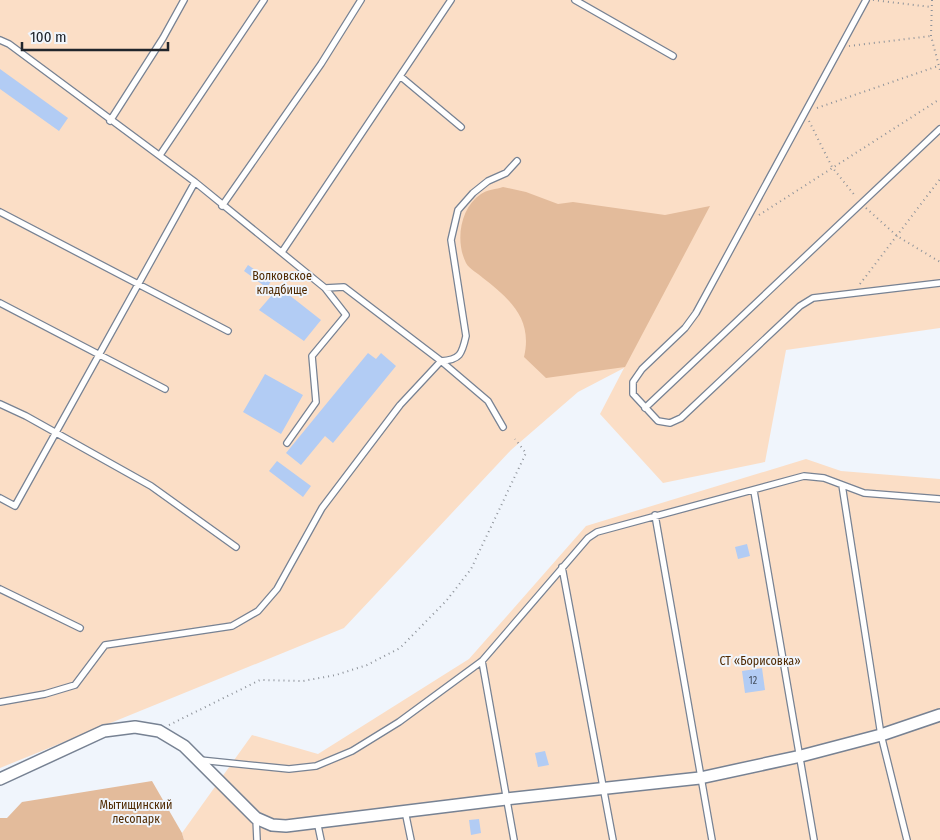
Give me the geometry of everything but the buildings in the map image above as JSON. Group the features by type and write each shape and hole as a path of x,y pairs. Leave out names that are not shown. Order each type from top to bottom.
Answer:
{"street":[{"path":"0,778 104,732 135,727 159,731 184,746 200,760 256,818 272,825 279,825 506,798 700,778 801,756 881,735 940,715"}],"lane":[{"path":"110,120 163,38 184,0"},
{"path":"160,155 264,0"},
{"path":"222,206 321,64 361,0"},
{"path":"282,252 451,0"},
{"path":"575,0 673,56"},
{"path":"866,0 685,328 642,369 633,382 634,394 658,421 670,423 681,418 800,306 813,298 940,284"},
{"path":"0,40 195,182 222,206 325,288 346,315 312,356 316,402 286,444"},
{"path":"400,76 461,127"},
{"path":"645,408 940,129"},
{"path":"0,702 45,694 75,685 105,645 232,626 258,611 277,589 322,508 400,405 440,361 453,360 463,351 466,336 451,240 458,210 473,193 488,182 506,173 517,161"},
{"path":"0,498 15,506 195,182"},
{"path":"0,212 228,331"},
{"path":"325,288 344,287 440,361 488,401 503,427"},
{"path":"0,303 165,389"},
{"path":"0,404 152,486 236,547"},
{"path":"200,760 289,769 316,766 352,750 398,722 482,661 562,567 588,538 597,532 804,476 824,478 864,494 940,499"},
{"path":"842,485 881,735 907,840"},
{"path":"754,491 814,840"},
{"path":"655,515 712,840"},
{"path":"562,567 614,840"},
{"path":"0,589 80,628"},
{"path":"482,661 514,840"},
{"path":"405,811 411,840"},
{"path":"256,818 257,840"},
{"path":"317,821 321,840"}],"path":[{"path":"870,0 931,7"},
{"path":"932,0 931,36 940,70"},
{"path":"840,47 931,36"},
{"path":"805,112 938,66"},
{"path":"743,225 940,99"},
{"path":"853,294 940,179"},
{"path":"159,731 260,680 303,681 336,675 367,665 400,648 447,600 471,569 526,453 516,439"}],"green space":[{"name":"Волковское кладбище","path":"0,0 940,0 940,328 786,350 765,462 663,483 600,414 624,368 578,392 511,450 344,628 0,768"},
{"path":"503,187 526,192 558,204 573,202 665,215 710,206 625,367 546,378 524,357 525,332 517,311 502,294 467,265 461,245 460,235 464,216 468,208 483,193"},
{"name":"СТ «Борисовка»","path":"806,459 841,471 940,479 940,840 184,840 182,833 252,735 318,754 469,659 586,526"},
{"name":"Мытищинский лесопарк","path":"152,781 182,833 184,840 0,840 0,818 7,818 22,802"}]}
